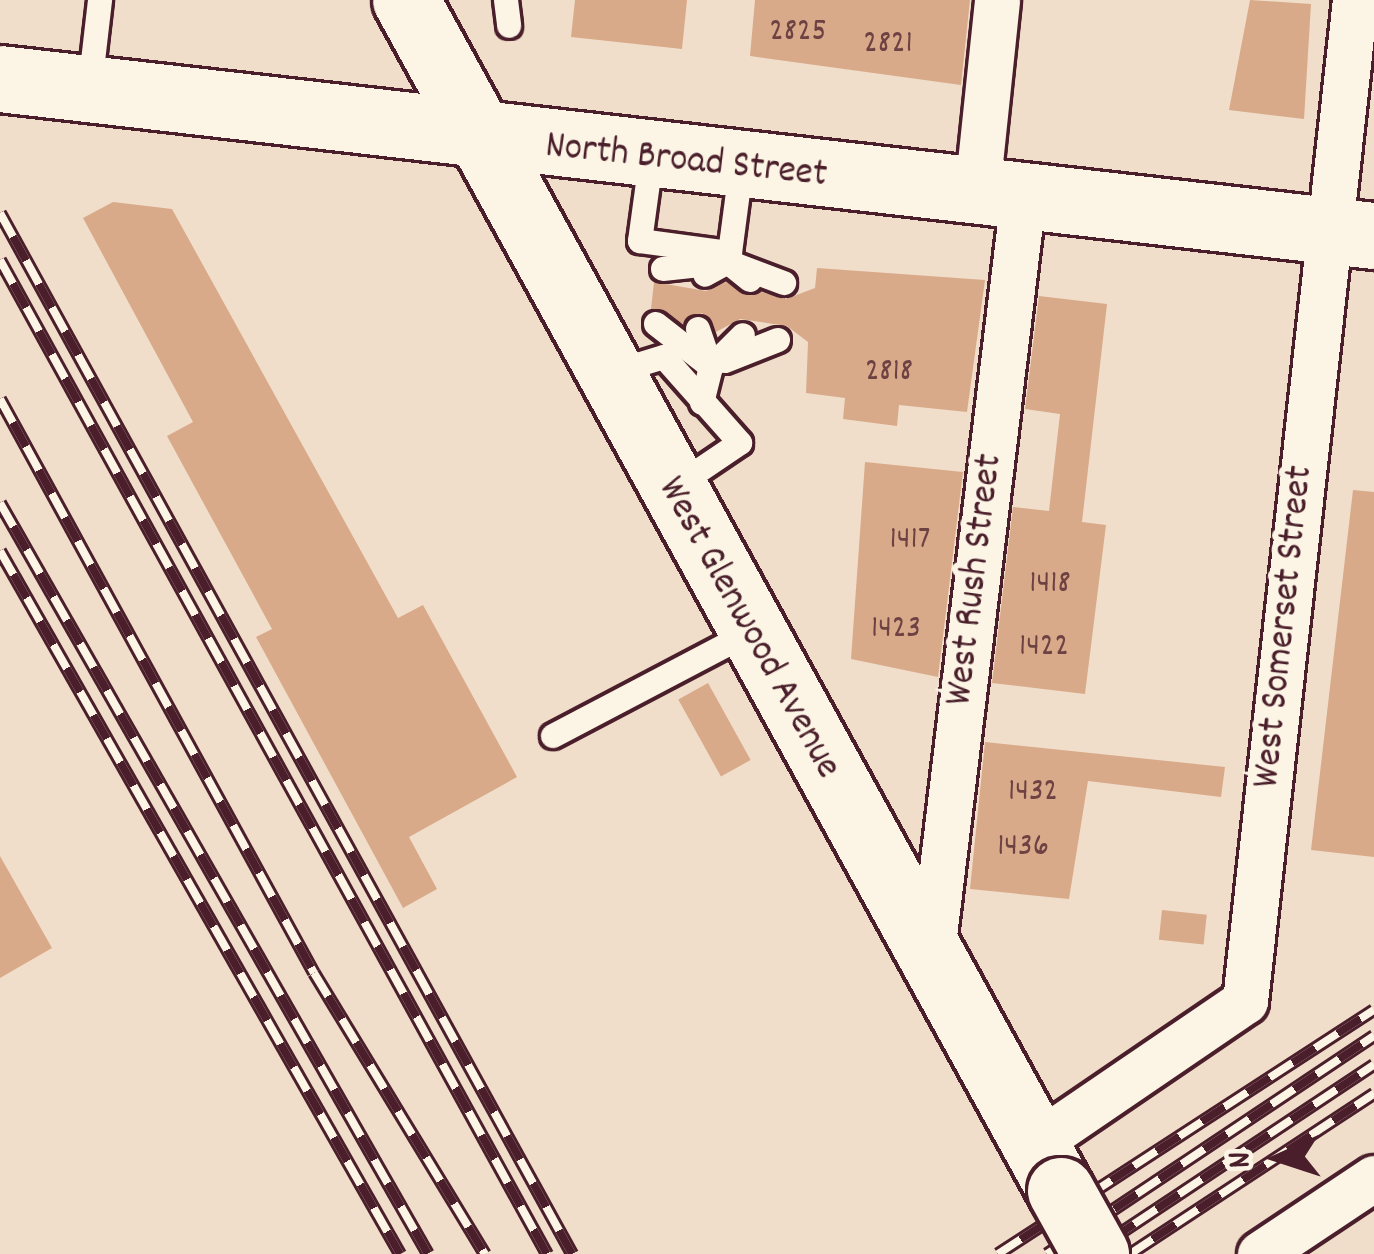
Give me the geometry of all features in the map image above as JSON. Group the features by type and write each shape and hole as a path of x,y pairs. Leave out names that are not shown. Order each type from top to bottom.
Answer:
{"main road":[{"name":"West Glenwood Avenue","path":"406,0 606,375 1096,1254"},
{"name":"North Broad Street","path":"0,79 651,161 1352,234"}],"street":[{"name":"West Rush Street","path":"930,963 1000,194 997,0"},
{"name":"West Somerset Street","path":"1048,1168 1245,1001 1352,234 1355,0"},
{"path":"1260,1254 1374,1178"}],"lane":[{"path":"89,90 100,0"},
{"path":"651,161 640,241 729,257 784,284"},
{"path":"705,275 729,257 741,170"},
{"path":"663,269 729,257"},
{"path":"729,257 750,280"},
{"path":"656,324 711,367"},
{"path":"698,329 711,367"},
{"path":"702,403 711,367 743,335"},
{"path":"711,367 778,340"},
{"path":"606,375 664,357 740,443 671,490"},
{"path":"553,736 749,633"}],"building":[{"path":"575,0 687,0 682,49 571,37"},
{"path":"755,0 970,0 961,85 750,56"},
{"path":"1250,0 1311,4 1304,119 1229,110"},
{"path":"113,202 172,209 398,618 423,605 517,777 409,837 437,889 403,908 256,637 272,629 167,436 193,422 83,218"},
{"path":"817,268 985,280 967,412 899,405 897,426 843,419 845,398 806,393 808,342 787,326 740,319 716,332 702,313 683,324 651,309 654,282 706,291 726,282 786,299 815,288"},
{"path":"1039,296 1107,304 1082,522 1106,525 1085,694 992,683 1013,507 1049,511 1060,414 1025,409"},
{"path":"865,462 963,472 938,677 851,659"},
{"path":"1353,490 1374,492 1374,857 1311,850"},
{"path":"708,683 751,760 721,776 678,699"},
{"path":"985,742 1225,767 1221,797 1088,781 1069,899 970,889"},
{"path":"0,856 52,948 0,978"},
{"path":"1162,910 1207,915 1204,945 1159,940"}],"railway":[{"path":"0,213 572,1254"},
{"path":"0,260 547,1254"},
{"path":"0,399 314,973 485,1254"},
{"path":"0,503 428,1254"},
{"path":"0,551 400,1254"},
{"path":"998,1254 1374,1010"},
{"path":"1047,1254 1374,1036"},
{"path":"1089,1254 1374,1065"},
{"path":"1130,1254 1374,1094"}]}
